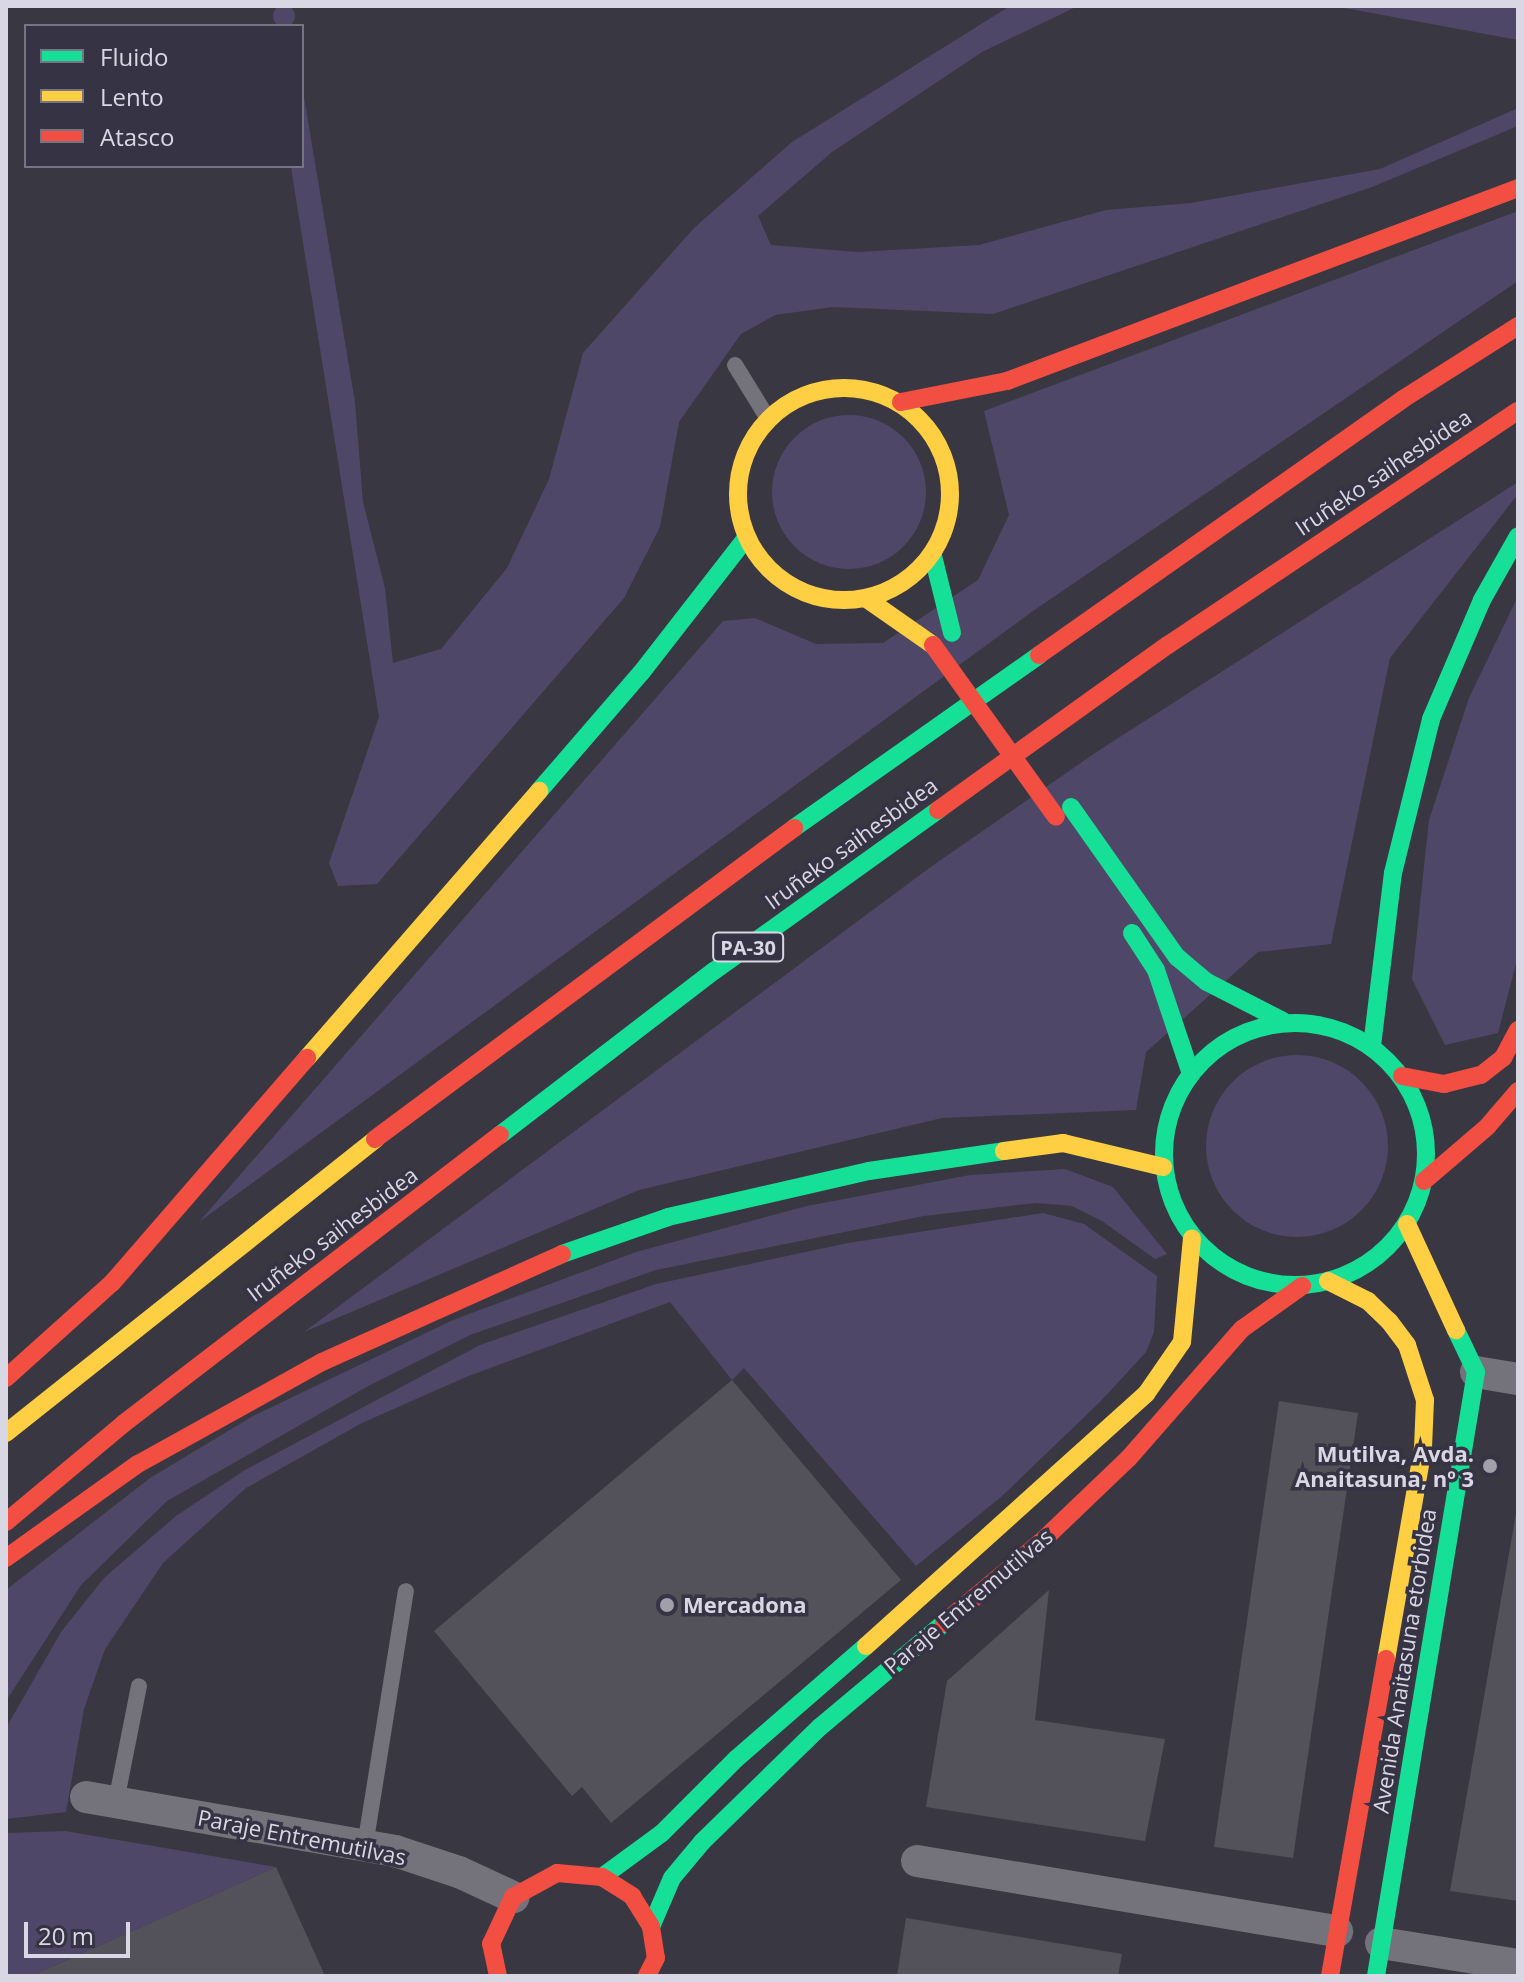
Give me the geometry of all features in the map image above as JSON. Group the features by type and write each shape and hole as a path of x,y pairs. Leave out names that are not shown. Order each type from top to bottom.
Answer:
{"main road":[{"path":"901,402 941,447 952,490 947,526 933,556 905,583 867,599 806,595 769,571 746,538 736,501 743,455 767,417 802,394 848,386 901,402 1007,381 1518,188"},
{"name":"Iruñeko saihesbidea","path":"6,1433 277,1213 676,911 1403,399 1518,326"},
{"name":"Iruñeko saihesbidea","path":"6,1522 123,1424 714,971 1168,645 1518,411"},
{"path":"1372,1046 1393,873 1431,719 1482,600 1518,536"},
{"path":"6,1378 112,1283 641,673 746,538"},
{"path":"933,556 957,639"},
{"path":"867,599 933,645 1177,957 1207,982 1283,1021 1328,1025 1372,1046 1402,1076 1419,1109 1426,1141 1424,1181 1407,1224 1372,1260 1328,1281 1302,1286 1257,1281 1219,1263 1192,1238 1180,1220 1163,1167 1170,1108 1190,1071 1229,1038 1283,1021"},
{"path":"978,670 1063,812 1089,868"},
{"path":"1122,919 1156,970 1190,1071"},
{"path":"1402,1076 1444,1084 1481,1075 1503,1058 1518,1030"},
{"path":"1424,1181 1518,1091"},
{"path":"6,1558 138,1464 322,1362 544,1260 668,1217 869,1171 1063,1143 1163,1167"},
{"path":"1407,1224 1476,1372"},
{"name":"Paraje Entremutilvas","path":"602,1877 662,1833 747,1749 1018,1514 1146,1394 1182,1342 1192,1238"},
{"name":"Avenida Anaitasuna etorbidea","path":"1328,1281 1368,1301 1389,1321 1407,1345 1425,1400 1423,1448 1330,1976"},
{"name":"Paraje Entremutilvas","path":"651,1927 672,1878 702,1842 820,1727 1041,1542 1128,1459 1231,1340 1302,1286"},
{"name":"Avenida Anaitasuna etorbidea","path":"1376,1976 1476,1372"},
{"path":"498,1976 491,1944 513,1897 557,1873 602,1877 632,1896 651,1927 656,1958 647,1976"}],"street":[{"path":"1476,1372 1518,1379"},
{"name":"Paraje Entremutilvas","path":"101,1799 365,1846 459,1872 513,1897"},
{"path":"917,1861 1337,1931"},
{"path":"1381,1943 1518,1965"}],"lane":[{"path":"735,365 767,417"},
{"path":"365,1846 406,1591"},
{"path":"101,1799 139,1686"}],"shaded area":[{"path":"280,5 288,5 295,12 292,24 276,24 273,20 273,12"},
{"path":"1010,6 1078,6 982,52 832,152 758,216 771,245 858,252 979,245 1106,210 1191,203 1380,169 1518,108 1518,126 1372,187 993,314 833,307 775,315 741,334 679,422 660,527 624,598 377,884 338,886 329,863 379,717 291,168 304,168 304,97 355,402 363,502 385,588 393,663 441,649 507,568 549,479 583,353 694,228 792,142"},
{"path":"1332,6 1518,6 1518,40 1361,11"},
{"path":"1518,211 1518,281 1033,611 199,1222 723,621 755,618 816,644 883,643 978,580 1009,515 984,411"},
{"path":"849,415 878,421 903,438 920,463 926,492 920,521 903,546 878,563 849,569 820,563 795,546 778,521 772,492 778,463 795,438 820,421"},
{"path":"1518,482 1518,494 1390,658 1331,944 1258,952 1146,1052 1136,1110 942,1118 639,1190 304,1332 932,866 1098,751"},
{"path":"1518,596 1518,956 1498,1033 1445,1045 1412,979 1429,820 1469,698"},
{"path":"1297,1055 1315,1056 1332,1062 1362,1081 1381,1111 1387,1128 1387,1164 1381,1181 1362,1211 1332,1230 1315,1236 1297,1237 1279,1236 1262,1230 1232,1211 1213,1181 1207,1164 1206,1146 1207,1128 1213,1111 1232,1081 1262,1062 1279,1056"},
{"path":"1065,1169 1113,1187 1167,1254 1155,1259 1102,1221 1072,1206 1036,1203 924,1216 656,1270 470,1335 370,1385 167,1501 81,1585 6,1701 6,1590 150,1478 253,1416 453,1320 636,1252 807,1206 970,1175"},
{"path":"1043,1213 1084,1224 1157,1276 1154,1332 1146,1352 1100,1402 1001,1497 916,1566 744,1368 732,1380 670,1302 466,1377 362,1423 246,1488 163,1563 105,1649 84,1709 66,1812 6,1819 6,1728 61,1632 104,1578 176,1516 245,1470 480,1345 656,1284 848,1243"},
{"path":"65,1831 276,1867 31,1976 6,1976 6,1833"}],"building":[{"name":"Mercadona","path":"732,1380 901,1580 611,1823 582,1787 572,1796 434,1631"},
{"path":"1279,1401 1358,1413 1293,1858 1214,1847"},
{"path":"1518,1502 1518,1901 1450,1891"},
{"path":"1049,1590 1035,1720 1165,1739 1145,1841 926,1807 947,1681"},
{"path":"276,1867 325,1976 31,1976"},
{"path":"906,1918 1122,1954 1118,1976 897,1976"}],"traffic: fast":[{"path":"1372,1046 1393,873 1431,719 1482,600 1518,536"},
{"path":"539,791 641,673 746,538"},
{"path":"933,556 952,633"},
{"path":"794,828 1039,655"},
{"path":"1071,807 1177,957 1207,982 1283,1021"},
{"path":"500,1135 714,971 938,810"},
{"path":"1132,933 1156,970 1190,1071"},
{"path":"1282,1023 1308,1023 1333,1028 1357,1038 1388,1061 1411,1092 1421,1116 1426,1154 1421,1192 1411,1216 1388,1247 1357,1270 1333,1280 1308,1285 1282,1285 1257,1280 1233,1270 1212,1256 1193,1237 1179,1216 1169,1192 1164,1167 1164,1141 1169,1116 1179,1092 1193,1071 1212,1052 1233,1038 1257,1028 1282,1023"},
{"path":"562,1254 668,1217 869,1171 1004,1151"},
{"path":"1376,1976 1476,1372 1456,1330"},
{"path":"651,1927 672,1878 702,1842 820,1727 944,1623"},
{"path":"602,1877 662,1833 736,1759 866,1646"}],"traffic: slow":[{"path":"844,388 885,396 919,419 942,453 950,494 942,535 919,569 885,592 844,600 803,592 769,569 746,535 738,494 746,453 769,419 803,396 844,388"},
{"path":"867,599 933,645"},
{"path":"307,1058 539,791"},
{"path":"6,1433 375,1139"},
{"path":"1004,1151 1063,1143 1163,1167"},
{"path":"1407,1224 1456,1330"},
{"path":"866,1646 1146,1394 1182,1342 1192,1238"},
{"path":"1328,1281 1368,1301 1389,1321 1407,1345 1425,1400 1423,1448 1386,1659"}],"traffic: jam":[{"path":"901,402 1007,381 1518,188"},
{"path":"1039,655 1403,399 1518,326"},
{"path":"938,810 1168,645 1518,411"},
{"path":"933,645 1056,817"},
{"path":"375,1139 794,828"},
{"path":"1402,1076 1444,1084 1481,1075 1503,1058 1518,1030"},
{"path":"6,1378 112,1283 307,1058"},
{"path":"1424,1181 1487,1127 1518,1091"},
{"path":"6,1522 123,1424 500,1135"},
{"path":"6,1558 138,1464 322,1362 562,1254"},
{"path":"944,1623 1041,1542 1128,1459 1242,1329 1302,1286"},
{"path":"1330,1976 1386,1659"},
{"path":"498,1976 491,1944 513,1897 557,1873 602,1877 632,1896 651,1927 656,1958 647,1976"}],"place":[{"name":"Mutilva, Avda. Anaitasuna, nº 3","path":"1490,1466"},
{"name":"Mercadona","path":"667,1605"}]}
